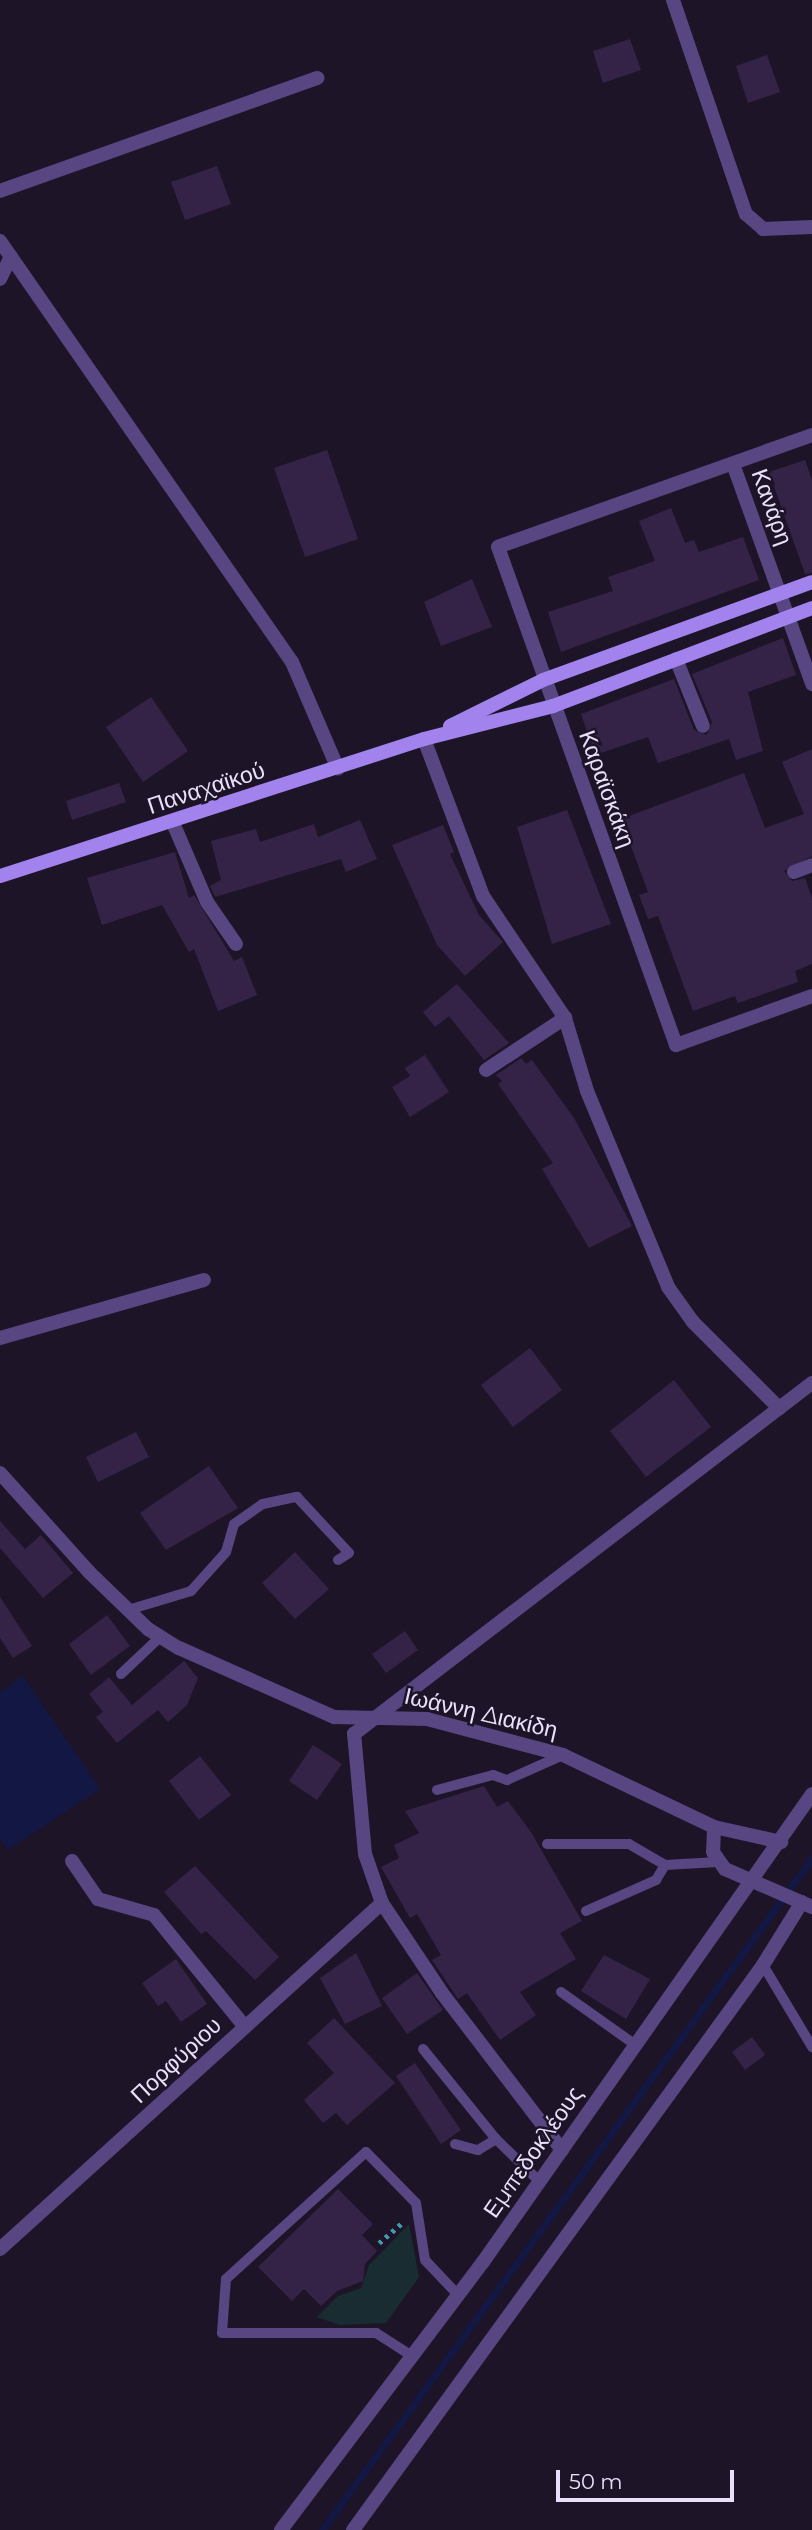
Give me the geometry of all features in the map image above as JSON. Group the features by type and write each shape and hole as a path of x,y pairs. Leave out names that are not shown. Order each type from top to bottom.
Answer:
{"main road":[{"name":"Παναχαϊκού","path":"424,739 543,680 812,582"},
{"name":"Παναχαϊκού","path":"0,876 173,823 424,739 552,706 812,608"}],"street":[{"path":"673,0 746,214 764,229 812,226"},
{"path":"0,191 317,78"},
{"path":"0,241 184,513 292,662 338,769"},
{"path":"0,279 11,256"},
{"path":"733,464 812,435"},
{"name":"Καραϊσκάκη","path":"733,464 498,547 552,706 676,1045 812,996"},
{"name":"Κανάρη","path":"733,464 812,684"},
{"path":"676,659 703,726"},
{"path":"424,739 483,897 565,1018 587,1091 668,1287 694,1322 779,1408"},
{"path":"173,823 207,902 236,944"},
{"path":"794,872 812,865"},
{"path":"486,1070 565,1018"},
{"path":"0,1338 204,1280"},
{"path":"562,2150 442,1993 382,1903 365,1854 352,1752 357,1728 812,1383"},
{"name":"Ιωάννη Διακίδη","path":"0,1473 128,1609 160,1637 316,1711 347,1720 377,1715 427,1719 564,1755 714,1827 781,1842"},
{"name":"Εμπεδοκλέους","path":"281,2530 458,2295 752,1884 812,1794"},
{"path":"353,2530 807,1905 752,1884 718,1862 714,1827"},
{"path":"72,1861 98,1899 154,1915 245,2027"},
{"name":"Πορφύριου","path":"0,2249 382,1903"}],"lane":[{"path":"128,1609 191,1591 226,1552 234,1524 263,1504 298,1497 349,1553 338,1560"},
{"path":"121,1674 160,1637"},
{"path":"437,1790 494,1775 507,1780 564,1755"},
{"path":"547,1844 629,1844 665,1866 718,1862"},
{"path":"586,1911 656,1880 665,1866"},
{"path":"763,1965 812,2047"},
{"path":"561,1992 637,2046"},
{"path":"423,2049 496,2139 539,2181"},
{"path":"455,2144 478,2150 496,2139"},
{"path":"412,2356 376,2333 222,2333 226,2279 366,2152 416,2203 425,2260 458,2295"}],"path":[{"path":"379,2243 417,2211"}],"shaded area":[{"path":"23,1676 100,1789 8,1850 0,1839 0,1692"},
{"path":"409,2224 419,2277 386,2323 339,2325 317,2317 338,2296 361,2288 369,2265"}],"building":[{"path":"630,39 641,70 603,83 593,51"},
{"path":"767,55 780,92 748,103 736,66"},
{"path":"217,166 231,204 185,220 171,182"},
{"path":"327,450 358,539 305,557 274,468"},
{"path":"805,460 812,480 812,573 805,574 769,472"},
{"path":"671,508 685,543 694,540 699,552 743,537 759,580 561,652 548,612 613,591 608,577 655,561 639,521"},
{"path":"472,579 492,627 441,646 424,602"},
{"path":"783,638 796,675 748,692 763,751 736,760 729,739 658,763 648,737 595,755 581,714 674,679 694,730 707,735 712,722 692,674"},
{"path":"151,697 188,751 143,782 106,727"},
{"path":"812,749 812,856 784,871 792,881 805,878 812,898 812,964 795,971 798,982 738,1003 735,996 693,1011 658,916 648,919 639,895 648,892 621,819 744,773 765,828 804,814 782,762"},
{"path":"119,783 126,802 72,820 66,801"},
{"path":"567,810 611,924 552,944 517,827"},
{"path":"360,820 377,859 346,872 341,859 215,897 210,886 221,880 211,841 256,829 260,842 314,824 318,837"},
{"path":"443,825 454,852 450,854 479,915 503,942 465,976 437,945 392,845"},
{"path":"175,852 189,898 194,895 234,961 242,957 257,995 218,1011 194,949 189,952 162,905 102,925 87,878"},
{"path":"457,984 509,1043 484,1060 449,1016 435,1027 423,1012"},
{"path":"425,1055 449,1092 410,1117 392,1087 410,1076 405,1068"},
{"path":"521,1058 526,1064 532,1060 574,1118 632,1226 589,1248 542,1169 553,1163 498,1084 502,1081 496,1075"},
{"path":"530,1348 562,1390 513,1427 481,1385"},
{"path":"674,1380 711,1427 646,1477 610,1431"},
{"path":"136,1432 149,1457 98,1482 86,1457"},
{"path":"209,1466 238,1508 166,1550 140,1513"},
{"path":"0,1521 25,1549 41,1535 73,1573 43,1598 0,1548"},
{"path":"295,1552 329,1589 295,1619 262,1583"},
{"path":"0,1597 32,1646 13,1658 0,1638"},
{"path":"107,1615 130,1646 91,1675 69,1644"},
{"path":"405,1631 418,1650 386,1673 372,1654"},
{"path":"184,1661 198,1678 187,1705 168,1722 158,1710 117,1743 96,1717 103,1712 89,1694 109,1677 132,1705"},
{"path":"313,1745 342,1764 317,1800 289,1781"},
{"path":"200,1756 231,1795 199,1820 169,1781"},
{"path":"484,1786 497,1807 508,1801 531,1832 582,1921 560,1933 576,1959 520,1992 536,2015 500,2040 467,1993 458,1999 432,1960 441,1955 417,1914 410,1918 381,1867 399,1858 394,1845 419,1833 405,1811"},
{"path":"195,1866 279,1957 255,1980 206,1931 201,1934 164,1892"},
{"path":"356,1953 382,2006 345,2024 320,1978"},
{"path":"604,1955 650,1979 626,2019 581,1991"},
{"path":"176,1959 207,2004 181,2022 166,2001 158,2006 142,1983"},
{"path":"417,1973 443,2010 407,2034 382,1998"},
{"path":"334,2018 395,2083 347,2125 336,2113 323,2123 304,2100 334,2073 307,2043"},
{"path":"752,2037 765,2055 745,2070 732,2052"},
{"path":"415,2063 461,2130 441,2144 396,2076"},
{"path":"338,2189 373,2224 362,2235 377,2251 365,2264 363,2281 337,2291 321,2306 304,2289 292,2301 258,2267"}],"waterway":[{"path":"322,2530 812,1858"}]}
